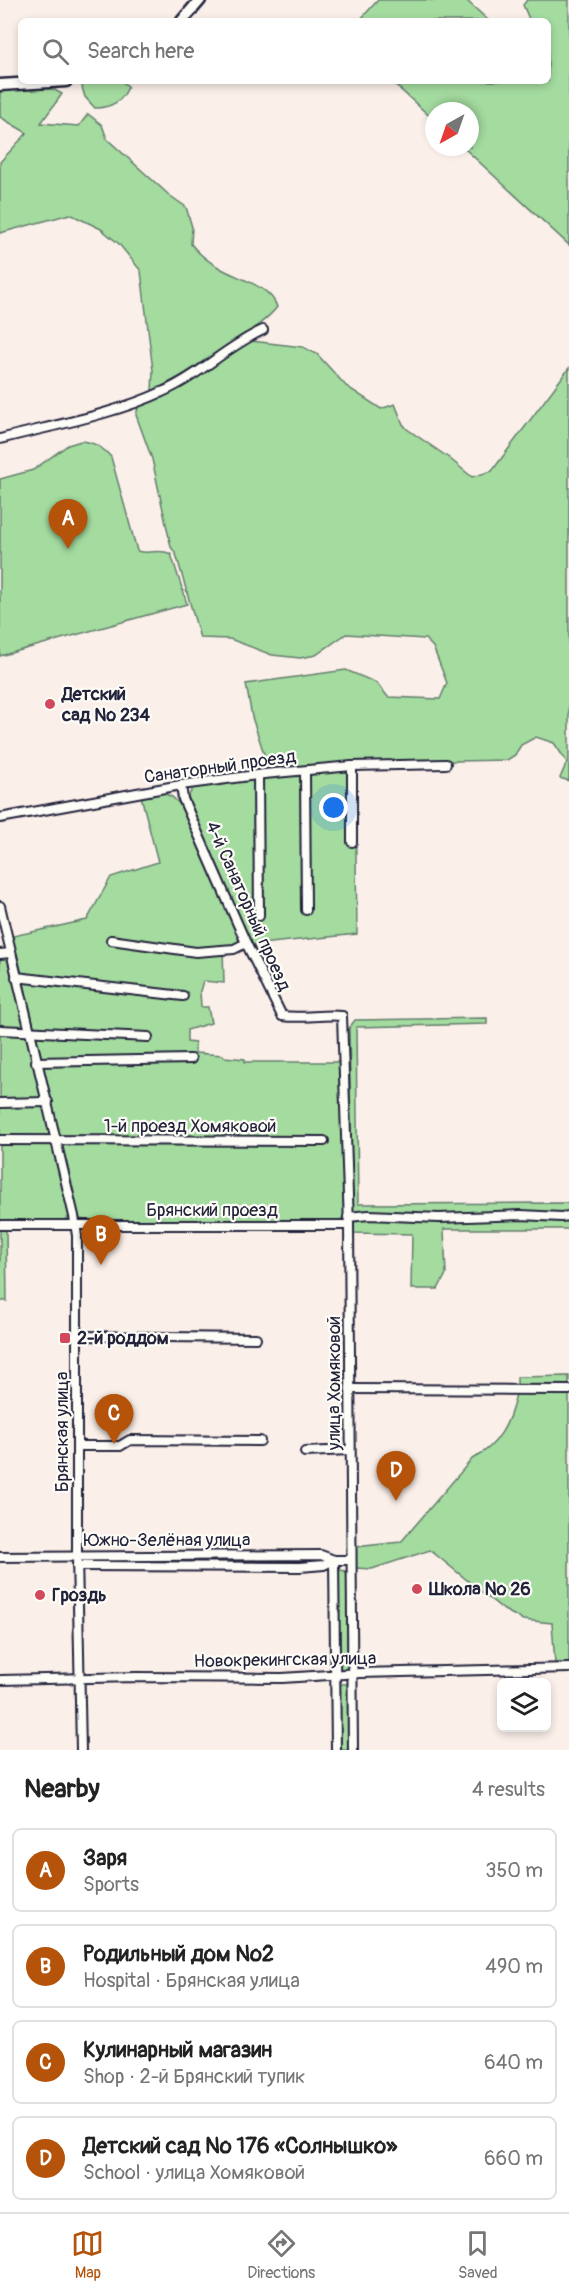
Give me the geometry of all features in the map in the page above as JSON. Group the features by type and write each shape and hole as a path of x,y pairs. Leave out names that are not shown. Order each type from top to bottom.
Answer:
{"street":[{"path":"185,18 200,0"},
{"path":"0,85 18,84"},
{"path":"0,439 131,405 164,392 193,375 242,339 263,330"},
{"name":"Санаторный проезд","path":"0,819 181,785 258,775 352,766 446,764"},
{"path":"352,766 352,842"},
{"path":"305,771 306,910"},
{"path":"258,775 259,916"},
{"name":"4-й Санаторный проезд","path":"181,785 183,799 246,943 282,1016 299,1018 342,1016"},
{"name":"Брянская улица","path":"0,906 76,1225 77,1566 81,1750"},
{"path":"111,940 196,952 234,950 246,943"},
{"path":"0,954 10,953"},
{"path":"16,977 183,996"},
{"name":"улица Хомяковой","path":"342,1016 348,1221 353,1750"},
{"path":"0,1030 148,1037"},
{"path":"36,1062 191,1059"},
{"path":"0,1103 48,1102"},
{"name":"1-й проезд Хомяковой","path":"0,1140 324,1141"},
{"name":"Брянский проезд","path":"0,1225 348,1221 369,1215 439,1218 569,1216"},
{"path":"76,1336 256,1338"},
{"path":"350,1389 569,1390"},
{"path":"78,1446 120,1446 130,1440 260,1441"},
{"path":"305,1452 350,1450"},
{"name":"Южно-Зелёная улица","path":"0,1557 321,1555 350,1563"},
{"path":"334,1560 336,1750"},
{"name":"Южно-Зелёная улица","path":"77,1566 300,1567 324,1565 334,1560"},
{"name":"Новокрекингская улица","path":"1,1680 282,1678 335,1674 569,1668"}],"green space":[{"path":"378,0 466,0 486,18 362,18"},
{"path":"527,0 569,0 569,245 473,156 479,156 479,102 425,102 425,112 394,84 551,84 551,18 529,18 523,5"},
{"path":"84,84 125,84 128,86 116,103 95,108 85,97 82,87"},
{"path":"51,88 62,94 41,123 79,126 88,114 102,125 107,139 169,195 186,207 192,227 191,244 197,251 216,266 261,288 268,293 277,307 255,328 238,340 181,376 152,391 153,371 141,271 119,244 101,229 70,214 0,233 0,162 27,133 0,117 0,90"},
{"path":"251,341 303,347 317,354 346,386 381,409 395,404 407,429 472,477 492,471 569,368 569,781 560,778 567,762 554,743 536,737 521,745 515,755 507,760 354,763 276,769 268,766 252,717 246,684 346,670 377,683 388,697 440,699 447,683 433,647 425,639 346,634 316,655 300,658 272,655 230,639 200,638 176,554 171,547 152,459 136,415 138,408 145,402"},
{"path":"81,441 98,446 111,457 137,551 171,554 187,604 0,656 0,479 33,470 68,445"},
{"path":"350,771 355,780 357,934 251,945 188,797 193,788 301,773"},
{"path":"161,792 172,797 182,806 244,948 223,949 224,983 203,981 200,991 201,1007 208,1007 211,1023 187,1030 187,1042 195,1043 195,1053 223,1055 245,1059 245,1062 340,1062 345,1217 338,1221 84,1220 78,1215 13,936 87,920 111,877 158,862 141,796"},
{"path":"7,955 71,1216 64,1220 0,1221 0,956"},
{"path":"487,1018 487,1024 356,1027 358,1204 569,1203 569,1229 444,1229 446,1274 438,1289 411,1289 412,1234 353,1233 349,1028 355,1020"},
{"path":"0,1229 6,1229 7,1301 0,1301"},
{"path":"569,1376 569,1386 517,1387 517,1377"},
{"path":"569,1393 569,1664 555,1664 552,1623 523,1620 504,1610 430,1550 372,1569 355,1568 355,1547 401,1542 472,1459 496,1440 507,1423 516,1394"},
{"path":"338,1571 345,1571 349,1576 350,1667 345,1671 340,1671 337,1667"},
{"path":"340,1684 351,1686 351,1750 339,1750"}],"place":[{"name":"Заря","path":"68,549"},
{"name":"Детский сад № 234","path":"50,704"},
{"name":"Родильный дом №2","path":"101,1265"},
{"name":"2-й роддом","path":"65,1338"},
{"name":"Кулинарный магазин","path":"114,1444"},
{"name":"Детский сад № 176 «Солнышко»","path":"396,1501"},
{"name":"Школа № 26","path":"417,1589"},
{"name":"Гроздь","path":"40,1595"}]}
